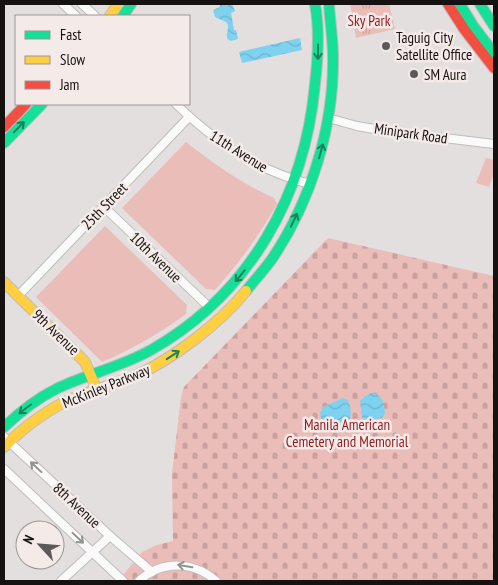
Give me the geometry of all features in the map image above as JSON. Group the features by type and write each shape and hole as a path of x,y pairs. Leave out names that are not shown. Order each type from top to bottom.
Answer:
{"main road":[{"path":"111,15 118,4"},
{"path":"125,15 131,4"},
{"name":"McKinley Parkway","path":"4,427 20,412 42,397 149,350 187,326 237,281 274,225 294,180 305,149 315,98 318,54 315,4"},
{"name":"McKinley Parkway","path":"6,442 62,403 131,378 156,365 197,338 232,308 263,274 291,227 310,184 321,152 332,96 333,51 329,4"},
{"path":"448,4 464,29 494,68"},
{"path":"460,4 474,27 494,53"},
{"path":"480,4 494,26"},
{"path":"4,127 25,105"},
{"path":"4,143 41,105"},
{"name":"9th Avenue","path":"4,282 85,362 97,390"}],"street":[{"path":"63,4 75,15"},
{"path":"82,4 94,15"},
{"name":"11th Avenue","path":"177,105 232,150 260,166 294,180 310,184"},
{"name":"25th Street","path":"18,296 189,116"},
{"name":"Minipark Road","path":"328,118 386,131 494,144"},
{"name":"10th Avenue","path":"104,206 209,307"},
{"name":"8th Avenue","path":"6,442 152,572"},
{"name":"8th Avenue","path":"4,469 123,581"},
{"path":"61,581 110,536"},
{"path":"139,581 152,572 168,566 186,566 203,571 216,581"}],"green space":[{"name":"Sky Park","path":"350,4 389,4 395,29 356,38"},
{"path":"186,142 228,173 274,198 277,204 248,249 215,290 206,289 122,208"},
{"path":"486,158 494,160 494,173 489,187 476,183"},
{"path":"105,226 187,305 186,314 166,328 102,362 36,297"},
{"name":"Manila American Cemetery and Memorial","path":"328,238 494,276 494,581 118,581 142,552 157,545 173,541 172,474 181,397 184,387"}],"water":[{"path":"220,4 232,4 235,11 231,13 234,30 236,30 238,39 231,41 227,38 228,25 226,22 215,17 213,10 220,7"},
{"path":"300,38 302,50 242,63 239,52"},
{"path":"371,393 380,397 385,413 382,418 366,421 362,417 360,401"},
{"path":"343,398 348,400 350,406 350,420 344,428 333,432 324,425 320,414 323,407"}],"traffic: fast":[{"path":"124,15 131,4"},
{"path":"4,427 29,406 56,389 151,350 186,327 217,300 244,270 266,238 285,202 299,165 309,125 318,54 315,4"},
{"path":"246,291 272,259 286,237 309,188 318,162 329,110 332,83 333,51 329,4"},
{"path":"460,4 474,27 494,53"},
{"path":"480,4 494,26"},
{"path":"4,143 41,105"}],"traffic: slow":[{"path":"111,15 118,4"},
{"path":"4,282 85,362 97,390"},
{"path":"4,447 20,432 56,406 137,375 166,359 196,339 246,291"}],"traffic: jam":[{"path":"448,4 464,29 494,68"},
{"path":"4,127 25,105"}],"place":[{"name":"Taguig City Satellite Office","path":"386,46"},
{"name":"SM Aura","path":"414,74"}]}
